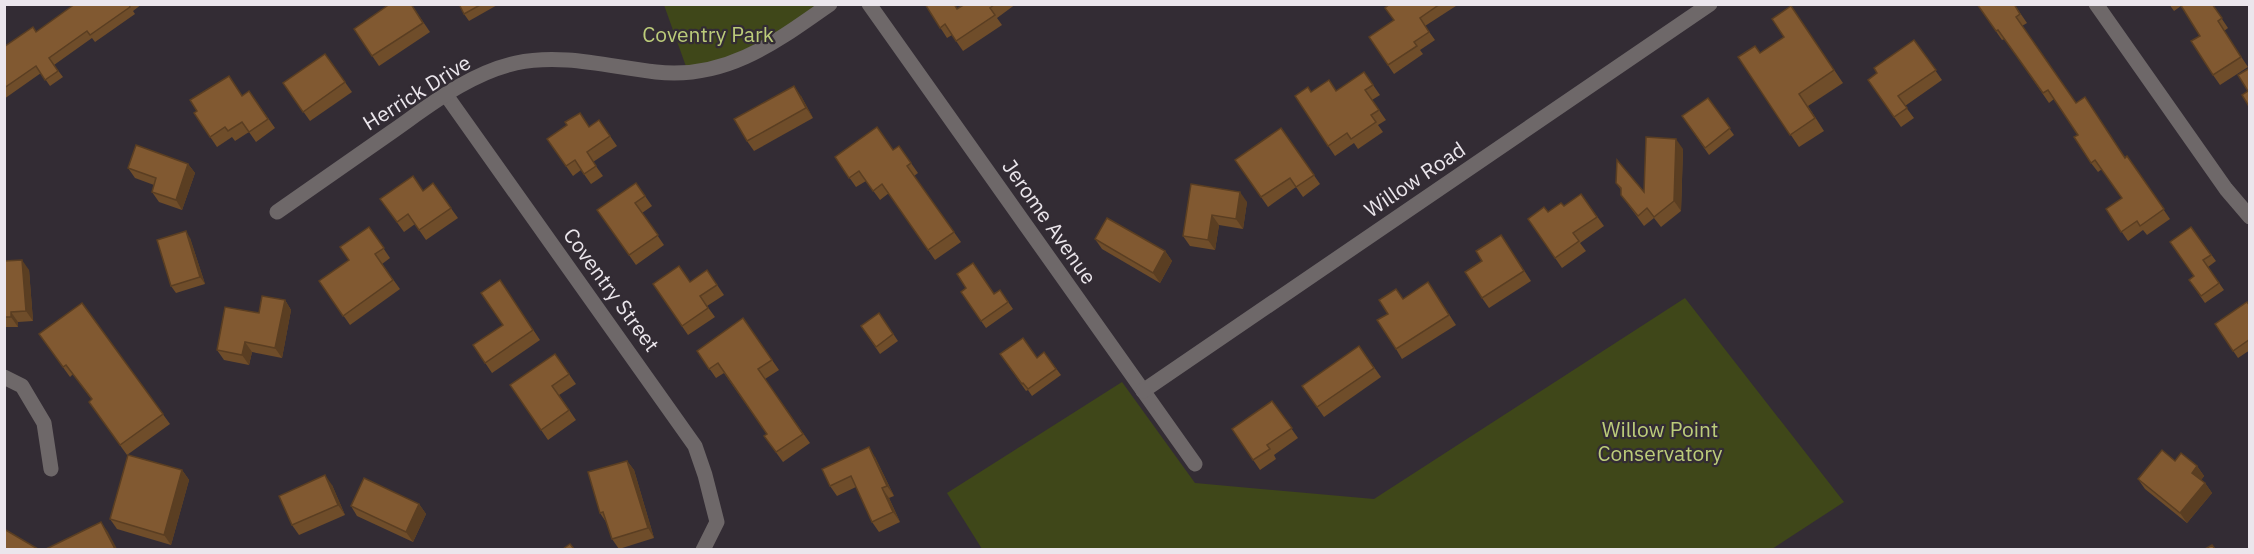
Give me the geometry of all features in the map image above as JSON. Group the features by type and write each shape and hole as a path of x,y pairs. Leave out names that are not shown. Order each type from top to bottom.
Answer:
{"street":[{"name":"Herrick Drive","path":"277,212 446,94 495,69 516,63 548,59 658,72 698,71 720,67 760,51 830,4"},
{"name":"Jerome Avenue","path":"869,4 1195,464"},
{"name":"Willow Road","path":"1143,391 1710,4"},
{"path":"2096,4 2226,189 2250,217"},
{"name":"Coventry Street","path":"446,94 687,433 701,462 717,522 703,549"},
{"path":"4,377 22,386 45,423 51,469"}],"green space":[{"name":"Coventry Park","path":"664,5 824,5 771,40 688,72"},
{"name":"Willow Point Conservatory","path":"1685,298 1844,502 1772,549 982,549 947,493 1122,382 1195,483 1374,499"}],"building":[{"path":"75,4 129,4 130,7 90,35 87,31 49,58 58,71 45,80 36,66 4,88 4,47 33,27 36,32"},
{"path":"390,4 411,4 423,23 372,56 354,29"},
{"path":"459,4 482,4 464,14"},
{"path":"925,4 954,4 957,9 965,4 995,4 990,8 995,15 956,41 945,24 940,28"},
{"path":"1390,4 1440,4 1420,18 1429,32 1414,42 1417,46 1388,65 1369,37 1394,20 1385,8"},
{"path":"1977,4 2014,4 2020,14 2016,17 2076,103 2085,97 2125,158 2127,156 2164,209 2140,226 2137,221 2121,232 2106,209 2122,198 2095,160 2091,163 2074,137 2078,135 2048,90 2043,93"},
{"path":"2180,4 2212,4 2222,18 2218,21 2241,57 2213,75 2191,41 2200,36"},
{"path":"1791,6 1834,70 1799,94 1815,118 1790,135 1738,57 1755,46 1760,53 1784,37 1772,19"},
{"path":"1914,40 1936,70 1898,96 1907,108 1894,117 1868,80 1877,73 1874,68"},
{"path":"325,54 345,82 303,112 283,83"},
{"path":"2250,68 2250,108 2242,95 2248,91 2238,75"},
{"path":"1364,72 1373,85 1365,90 1379,110 1371,115 1376,122 1351,139 1347,133 1328,146 1295,96 1308,87 1311,92 1329,80 1336,91"},
{"path":"229,76 242,96 249,91 268,119 249,132 242,122 228,131 225,127 210,137 194,113 197,111 190,100"},
{"path":"794,86 806,108 747,141 734,119"},
{"path":"1708,98 1730,128 1705,148 1682,116"},
{"path":"580,113 589,127 599,120 610,136 587,152 596,166 584,174 575,160 566,166 547,139 567,125 565,122"},
{"path":"877,127 893,150 899,146 911,163 907,166 954,232 928,250 882,184 873,191 859,171 849,178 835,157"},
{"path":"1281,128 1314,175 1296,187 1290,178 1261,197 1235,160"},
{"path":"1646,137 1676,139 1674,201 1654,217 1647,208 1638,216 1621,195 1621,188 1616,183 1617,160 1644,192"},
{"path":"136,145 188,164 176,200 152,192 156,178 128,168"},
{"path":"413,176 423,191 433,183 451,208 419,230 408,214 397,222 380,199"},
{"path":"636,183 645,196 635,203 658,235 629,255 597,210"},
{"path":"1191,184 1240,192 1236,219 1212,215 1208,240 1183,236"},
{"path":"1581,194 1597,217 1573,233 1579,241 1555,258 1528,219 1544,207 1548,212 1561,203 1564,206"},
{"path":"1107,218 1165,251 1153,273 1095,239"},
{"path":"369,227 384,248 375,254 393,280 343,316 319,281 349,260 340,247"},
{"path":"2191,227 2211,255 2203,260 2219,283 2201,296 2189,280 2194,276 2170,242"},
{"path":"186,231 200,277 171,286 157,240"},
{"path":"1501,235 1524,271 1482,298 1465,272 1482,261 1476,251"},
{"path":"22,260 26,311 11,312 11,317 4,317 4,261"},
{"path":"973,263 994,294 1000,290 1008,302 981,321 961,292 966,288 957,274"},
{"path":"679,266 690,282 707,270 717,285 700,296 708,308 682,326 653,284"},
{"path":"500,280 533,330 485,363 473,345 503,325 481,293"},
{"path":"1428,282 1449,315 1396,349 1377,320 1388,314 1379,300 1396,289 1403,299"},
{"path":"262,296 285,300 275,348 245,342 242,355 217,350 225,307 259,313"},
{"path":"2247,302 2250,306 2250,339 2233,351 2215,324"},
{"path":"82,303 163,414 120,445 89,402 92,399 66,365 63,367 39,334"},
{"path":"879,313 893,334 876,347 861,326"},
{"path":"743,318 772,360 758,369 803,434 776,452 764,436 767,434 718,363 709,369 697,351"},
{"path":"1023,338 1037,358 1044,352 1056,369 1028,389 1000,354"},
{"path":"1359,346 1374,368 1317,407 1302,386"},
{"path":"555,354 569,374 552,386 569,410 541,430 510,385"},
{"path":"1272,401 1292,428 1267,445 1270,449 1253,460 1232,429"},
{"path":"869,447 887,486 882,488 893,512 872,522 851,476 830,486 822,469"},
{"path":"2162,450 2175,461 2181,453 2197,466 2192,473 2205,483 2180,513 2138,479"},
{"path":"128,455 182,470 164,535 110,519"},
{"path":"627,461 648,528 612,539 603,512 600,513 588,472"},
{"path":"325,475 338,505 292,525 279,496"},
{"path":"364,478 419,504 406,532 351,506"},
{"path":"101,522 115,549 46,549"},
{"path":"4,529 38,549 4,549"},
{"path":"570,544 574,549 563,549"}]}
